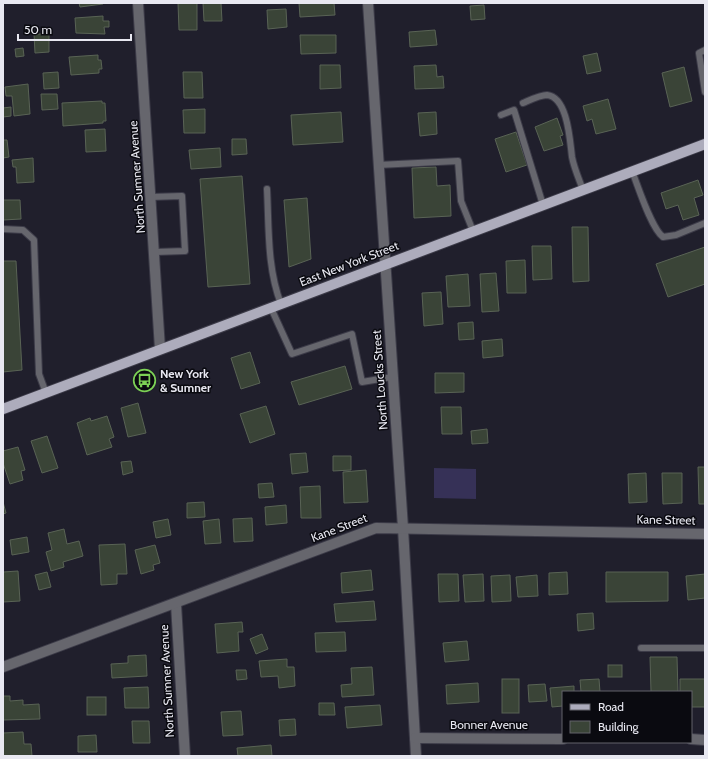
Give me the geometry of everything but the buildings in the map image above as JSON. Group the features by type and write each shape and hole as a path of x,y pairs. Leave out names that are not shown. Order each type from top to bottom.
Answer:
{"main road":[{"name":"East New York Street","path":"4,406 46,393 705,144"}],"street":[{"name":"North Sumner Avenue","path":"138,3 160,349"},
{"name":"North Loucks Street","path":"368,3 403,528 416,756"},
{"name":"Kane Street","path":"3,667 176,604 376,528 705,534"},
{"name":"North Sumner Avenue","path":"176,604 185,756"},
{"name":"Bonner Avenue","path":"415,738 562,739"},
{"path":"692,740 705,740"}],"lane":[{"path":"705,50 699,53 705,92"},
{"path":"524,103 546,95 554,97 560,104 570,135 572,158 583,190"},
{"path":"501,115 514,110 543,205"},
{"path":"378,165 458,161 461,201 473,231"},
{"path":"632,171 649,214 659,234 663,237 676,235 705,222"},
{"path":"267,189 272,271 274,286 281,304"},
{"path":"150,197 182,196 185,251 155,252"},
{"path":"3,229 23,230 34,240 39,374 46,393"},
{"path":"271,308 292,354 352,334 362,382 392,377"},
{"path":"640,648 705,648"}],"shaded area":[{"path":"434,468 476,469 476,499 434,498"}],"place":[{"name":"New York & Sumner","path":"144,381"}]}
